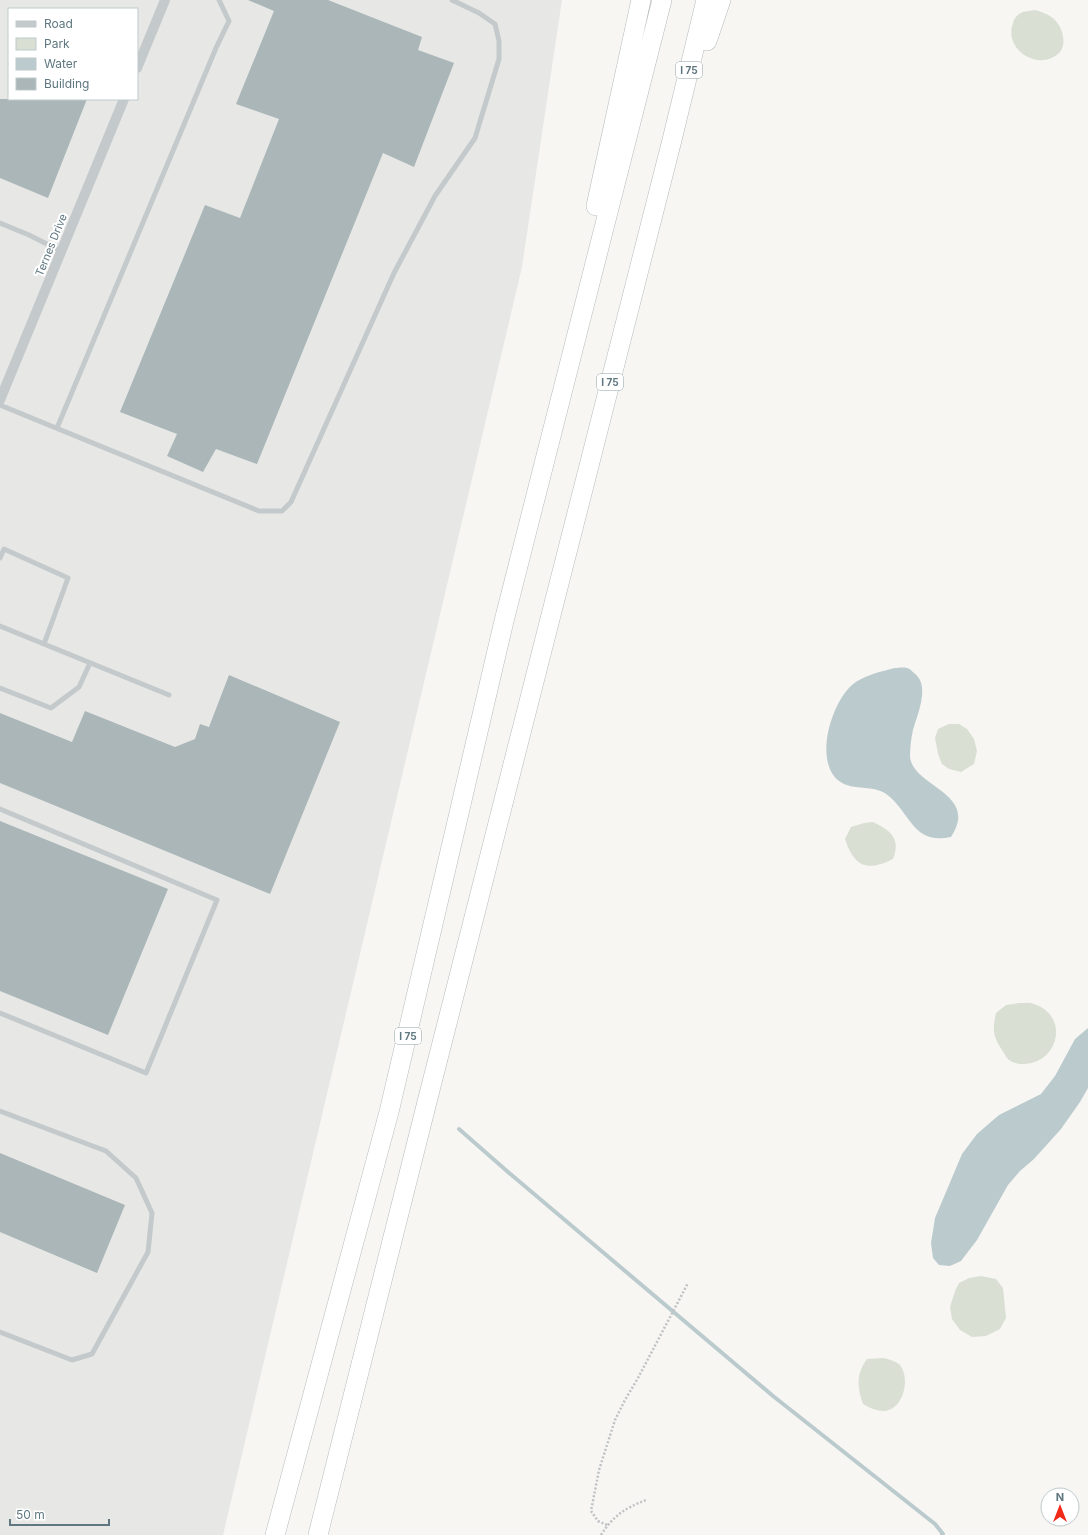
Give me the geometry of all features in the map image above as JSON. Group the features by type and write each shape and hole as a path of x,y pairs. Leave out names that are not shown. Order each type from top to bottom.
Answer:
{"highway":[{"path":"572,352 574,310 641,0"},
{"name":"I 75","path":"275,1535 389,1112 504,622 662,0"},
{"name":"I 75","path":"318,1535 672,140 706,0"},
{"path":"672,140 721,0"}],"street":[{"path":"138,66 165,0"},
{"name":"Ternes Drive","path":"0,400 124,100"}],"lane":[{"path":"57,428 216,48 229,21 227,13 219,0"},
{"path":"0,405 259,511 282,511 291,502 394,273 435,196 475,138 499,58 499,41 495,24 479,13 452,0"},
{"path":"0,223 61,251"},
{"path":"0,558 4,549 68,578 44,644"},
{"path":"0,626 169,695"},
{"path":"0,688 51,708 80,687 90,663"},
{"path":"0,809 217,900 146,1073 0,1013"},
{"path":"0,1111 106,1151 136,1178 152,1214 148,1252 92,1354 72,1360 0,1332"}],"path":[{"path":"607,1525 598,1521 591,1511 600,1470 615,1420 688,1283"},
{"path":"600,1535 607,1525 619,1514 630,1506 646,1500"}],"shaded area":[{"path":"0,0 562,0 522,267 223,1535 0,1535"}],"green space":[{"path":"1035,10 1045,13 1054,19 1063,35 1062,49 1051,58 1042,60 1033,59 1025,55 1013,42 1011,33 1015,18 1023,12"},
{"path":"949,724 959,724 967,729 974,739 977,751 974,764 961,772 949,769 942,764 938,754 935,738 938,729"},
{"path":"873,822 893,836 896,846 893,859 884,863 869,866 857,861 845,839 851,827"},
{"path":"1032,1003 1046,1010 1053,1019 1056,1029 1055,1039 1051,1049 1044,1057 1034,1062 1021,1064 1015,1063 1007,1058 994,1034 996,1013 1006,1005"},
{"path":"981,1276 996,1279 1003,1288 1006,1318 1000,1329 986,1336 972,1337 960,1330 952,1319 950,1307 959,1283 969,1278"},
{"path":"883,1358 892,1360 900,1365 905,1378 905,1385 900,1400 891,1409 884,1411 873,1409 863,1404 859,1386 859,1375 867,1359"}],"water":[{"path":"895,668 910,669 919,678 922,685 920,709 912,733 910,757 914,767 922,776 952,800 957,810 958,822 951,837 929,837 921,833 890,797 878,790 851,786 839,781 831,772 827,760 826,746 828,732 838,704 845,693 852,685 867,676"},
{"path":"1088,1028 1088,1088 1080,1102 1061,1129 1008,1185 977,1240 961,1261 950,1266 939,1265 933,1258 931,1243 935,1218 962,1154 977,1134 999,1115 1041,1094 1055,1076 1075,1039"}],"building":[{"path":"248,0 328,0 422,37 418,50 454,63 414,167 383,153 257,464 216,449 203,472 167,456 177,434 120,412 205,205 240,218 279,119 236,104 274,11"},
{"path":"0,99 87,100 48,198 0,178"},
{"path":"229,675 340,722 270,894 0,783 0,713 72,742 85,711 175,747 195,739 200,724 209,727"},
{"path":"0,821 168,889 108,1035 0,991"},
{"path":"0,1153 125,1205 97,1273 0,1232"}],"waterway":[{"path":"459,1129 773,1396 935,1524 943,1534 942,1535"}]}
